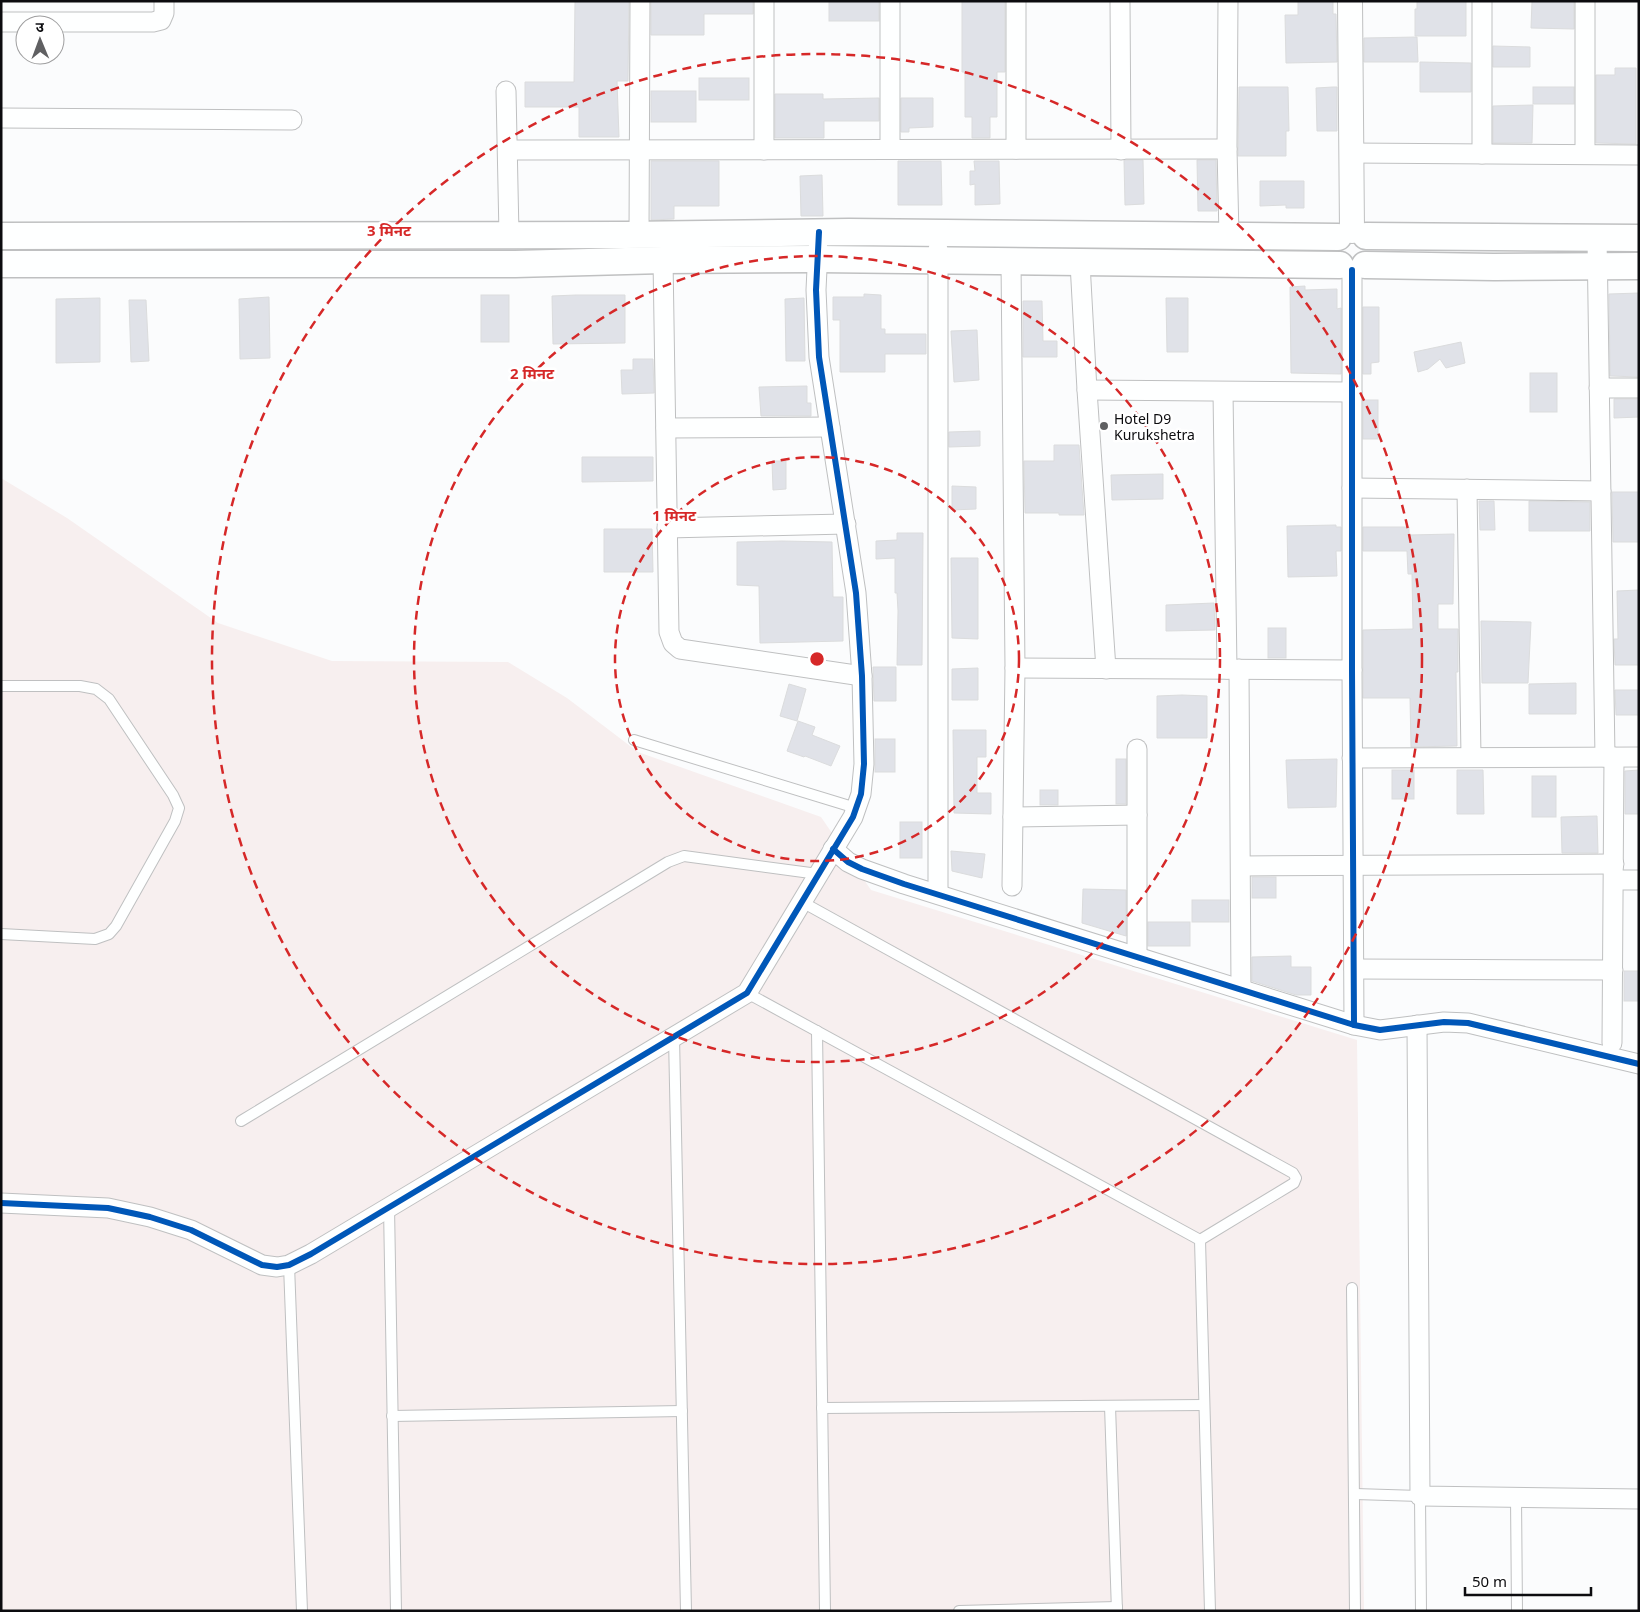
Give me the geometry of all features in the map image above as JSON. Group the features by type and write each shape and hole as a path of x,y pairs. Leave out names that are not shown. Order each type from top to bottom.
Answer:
{"main road":[{"path":"1,236 639,235 819,232 1639,238"},
{"path":"1352,235 1370,242 1372,249 1370,257 1352,267 1334,258 1333,252 1334,243 1352,235"},
{"path":"1,264 515,264 663,260 818,259 1352,267 1639,266"}],"street":[{"path":"1,22 153,22 161,20 164,12 164,1"},
{"path":"639,235 640,1"},
{"path":"764,1 764,150"},
{"path":"890,1 890,149"},
{"path":"1016,1 1016,149"},
{"path":"1120,1 1121,150"},
{"path":"1228,1 1227,149 1229,236"},
{"path":"1350,1 1352,235"},
{"path":"1482,1 1482,154"},
{"path":"1585,1 1585,154"},
{"path":"506,91 509,235"},
{"path":"1,118 292,120"},
{"path":"508,150 1227,149"},
{"path":"1351,153 1639,155"},
{"path":"1,1203 108,1208 150,1217 191,1230 262,1265 277,1267 289,1265 389,1208 747,993 852,817 861,794 864,764 862,676 856,593 819,357 816,290 819,232"},
{"path":"938,233 938,894"},
{"path":"1597,238 1601,491 1614,872 1612,1043"},
{"path":"663,260 669,632 673,643 680,649 862,676"},
{"path":"1011,262 1015,668 1012,886"},
{"path":"1080,263 1086,390 1106,669"},
{"path":"1352,267 1354,1025"},
{"path":"1600,388 1639,388"},
{"path":"1086,390 1352,392"},
{"path":"1223,392 1241,866 1240,989"},
{"path":"666,428 830,426"},
{"path":"1352,488 1601,491"},
{"path":"1467,489 1471,757"},
{"path":"667,528 846,524"},
{"path":"1015,668 1352,670"},
{"path":"1137,749 1137,957"},
{"path":"1352,758 1639,757"},
{"path":"1013,817 1138,816"},
{"path":"833,849 848,862 862,870 1354,1025 1380,1030 1444,1022 1468,1023 1639,1064"},
{"path":"1241,866 1353,865 1614,872 1639,880"},
{"path":"1354,969 1613,970"},
{"path":"1417,1026 1420,1496 1639,1499"}],"lane":[{"path":"1,686 80,686 96,689 109,699 174,795 179,808 171,829 116,926 109,934 95,939 1,934"},
{"path":"634,740 856,808"},
{"path":"241,1121 668,862 684,856 818,874"},
{"path":"802,902 1293,1173 1296,1178 1294,1183 1200,1240"},
{"path":"747,993 1200,1240"},
{"path":"817,1031 825,1611"},
{"path":"674,1037 686,1611"},
{"path":"389,1208 396,1611"},
{"path":"1200,1240 1210,1611"},
{"path":"289,1265 302,1611"},
{"path":"1352,1288 1355,1494 1354,1611"},
{"path":"822,1408 1203,1405"},
{"path":"959,1611 1117,1609 1110,1406"},
{"path":"392,1416 682,1410"},
{"path":"1355,1494 1420,1496 1421,1611"},
{"path":"1516,1497 1517,1611"}],"shaded area":[{"path":"1,478 67,518 218,623 332,661 508,662 567,698 638,752 821,817 871,890 1357,1040 1364,1611 1,1611"}],"building":[{"path":"575,1 629,1 628,81 617,81 619,137 579,137 579,107 525,107 525,82 574,82"},
{"path":"651,1 753,1 753,14 704,14 704,35 651,35"},
{"path":"829,1 879,1 879,21 829,21"},
{"path":"962,1 1005,1 1005,72 997,72 997,117 990,117 990,138 972,138 972,117 965,117 965,72 962,72"},
{"path":"1298,1 1333,1 1333,14 1336,14 1337,62 1286,63 1285,15 1298,15"},
{"path":"1417,1 1466,1 1466,36 1415,36 1415,9 1417,9"},
{"path":"1532,1 1574,1 1574,29 1531,28"},
{"path":"1417,37 1418,62 1364,62 1364,38"},
{"path":"1493,46 1530,47 1530,67 1493,67"},
{"path":"1420,62 1471,63 1471,92 1420,92"},
{"path":"1615,68 1636,68 1636,144 1596,143 1596,75 1615,75"},
{"path":"699,78 749,78 749,100 699,100"},
{"path":"1239,87 1288,87 1289,131 1286,131 1286,156 1238,156"},
{"path":"1337,87 1337,131 1317,131 1316,88"},
{"path":"1533,87 1574,87 1574,104 1533,104"},
{"path":"651,91 696,91 696,122 651,122"},
{"path":"775,94 823,94 823,99 879,98 879,121 824,121 824,138 775,138"},
{"path":"901,98 933,98 933,127 909,128 909,132 901,132"},
{"path":"1533,105 1532,143 1493,143 1493,106"},
{"path":"1124,160 1143,160 1144,204 1125,205"},
{"path":"1197,160 1216,160 1217,211 1198,211"},
{"path":"651,161 719,161 719,206 674,206 674,219 651,220"},
{"path":"898,161 941,161 942,205 898,205"},
{"path":"974,161 999,161 1000,204 975,205 975,184 970,185 970,171 975,171"},
{"path":"822,175 823,216 801,216 800,176"},
{"path":"1260,181 1304,181 1304,208 1286,208 1286,205 1260,206"},
{"path":"1305,286 1305,290 1337,289 1337,309 1341,308 1341,374 1291,373 1290,287"},
{"path":"1639,293 1639,377 1610,376 1609,294"},
{"path":"864,294 881,295 881,329 885,329 885,334 926,334 926,354 885,354 885,372 840,372 840,320 833,320 833,297 864,297"},
{"path":"481,295 509,295 509,342 481,342"},
{"path":"625,295 625,343 553,344 552,296"},
{"path":"269,297 270,358 240,359 239,299"},
{"path":"100,298 100,362 56,363 56,299"},
{"path":"804,298 805,361 786,361 785,299"},
{"path":"1166,298 1188,298 1188,352 1167,352"},
{"path":"129,300 146,300 149,361 131,362"},
{"path":"1023,301 1042,301 1043,341 1057,341 1057,357 1023,357"},
{"path":"1363,307 1379,307 1379,362 1371,363 1371,374 1363,374"},
{"path":"977,330 979,380 954,382 951,331"},
{"path":"1461,342 1465,363 1446,368 1440,359 1428,369 1418,372 1414,352"},
{"path":"633,359 653,359 654,393 622,394 621,370 633,370"},
{"path":"1530,373 1557,373 1557,412 1530,412"},
{"path":"807,386 807,403 811,403 811,416 761,416 759,387"},
{"path":"1614,399 1639,399 1639,417 1614,418"},
{"path":"1363,400 1378,400 1378,439 1363,439"},
{"path":"980,431 980,446 949,447 949,432"},
{"path":"1054,445 1079,445 1084,515 1025,513 1024,461 1054,461"},
{"path":"582,457 653,457 653,481 582,482"},
{"path":"772,461 786,461 786,489 773,490"},
{"path":"1163,474 1163,499 1112,500 1111,475"},
{"path":"952,486 976,487 976,509 952,510"},
{"path":"1612,492 1639,492 1639,542 1613,542"},
{"path":"1479,501 1494,501 1495,530 1480,530"},
{"path":"1529,501 1590,502 1590,531 1529,531"},
{"path":"1336,525 1336,527 1341,527 1341,551 1336,551 1337,576 1288,577 1287,526"},
{"path":"1363,527 1409,527 1409,535 1454,534 1453,604 1438,604 1438,629 1458,629 1458,672 1456,672 1457,746 1411,747 1410,698 1363,698 1363,630 1413,629 1412,574 1408,574 1407,551 1363,551"},
{"path":"604,529 652,529 653,572 604,572"},
{"path":"897,533 923,533 922,665 897,665 898,611 897,593 895,593 895,558 876,559 876,541 897,540"},
{"path":"737,542 832,542 833,597 843,597 843,641 760,643 759,586 737,585"},
{"path":"951,558 978,558 978,639 952,638"},
{"path":"1639,590 1639,665 1615,665 1614,639 1618,639 1617,591"},
{"path":"1214,603 1215,630 1166,631 1166,605"},
{"path":"1481,621 1531,622 1528,683 1482,683"},
{"path":"1268,628 1286,628 1286,658 1268,658"},
{"path":"873,667 896,667 896,701 874,701"},
{"path":"978,668 978,700 952,700 952,669"},
{"path":"1576,683 1576,714 1529,714 1529,684"},
{"path":"789,684 806,689 797,721 780,716"},
{"path":"1615,690 1639,690 1639,715 1616,715"},
{"path":"1157,696 1207,696 1207,738 1157,738"},
{"path":"798,721 815,727 812,735 840,746 831,766 787,751"},
{"path":"953,730 986,730 986,757 977,757 977,793 991,793 991,814 954,813"},
{"path":"875,739 895,739 895,772 875,772"},
{"path":"1116,759 1126,759 1126,804 1116,804"},
{"path":"1337,759 1336,807 1288,808 1286,760"},
{"path":"1392,770 1414,770 1414,799 1392,799"},
{"path":"1457,770 1483,770 1484,814 1457,814"},
{"path":"1639,770 1639,814 1625,814 1625,771"},
{"path":"1532,776 1556,776 1556,817 1532,817"},
{"path":"1040,790 1058,790 1058,805 1040,805"},
{"path":"1597,816 1598,853 1562,853 1561,817"},
{"path":"900,822 922,822 922,858 900,858"},
{"path":"951,851 985,854 982,878 952,871"},
{"path":"1252,877 1276,877 1276,898 1252,898"},
{"path":"1083,889 1126,890 1126,936 1082,923"},
{"path":"1192,900 1229,900 1229,922 1192,922"},
{"path":"1148,922 1190,922 1190,946 1148,946"},
{"path":"1291,956 1291,967 1311,967 1311,995 1296,995 1252,981 1252,957"},
{"path":"1624,971 1639,971 1639,1001 1624,1001"}],"cycle path":[{"path":"1,1203 108,1208 150,1217 191,1230 262,1265 277,1267 289,1265 311,1254 747,993 853,817 861,794 864,764 862,676 856,593 819,357 816,290 819,232"},
{"path":"1352,270 1354,1025"},
{"path":"833,849 848,862 862,869 904,884 1354,1025 1380,1030 1444,1022 1468,1023 1639,1064"}],"place":[{"name":"Hotel D9 Kurukshetra","path":"1104,426"}]}
